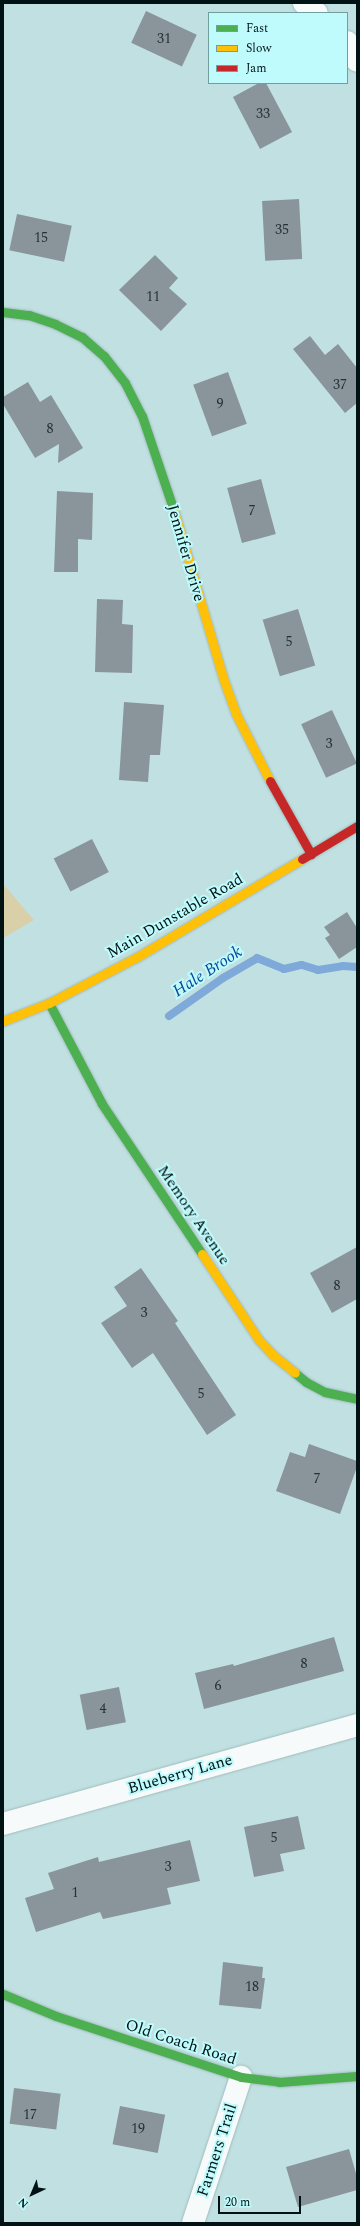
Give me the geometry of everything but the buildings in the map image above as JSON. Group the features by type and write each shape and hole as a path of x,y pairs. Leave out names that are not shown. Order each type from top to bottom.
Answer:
{"street":[{"path":"304,3 316,12"},
{"path":"348,44 357,61"},
{"name":"Jennifer Drive","path":"3,312 29,315 55,324 82,337 104,356 125,383 142,416 167,487 223,678 236,714 253,751 311,854"},
{"name":"Main Dunstable Road","path":"3,1021 49,1003 137,957 357,826"},
{"name":"Memory Avenue","path":"49,1003 102,1104 259,1340 272,1355 306,1382 325,1392 357,1398"},
{"name":"Blueberry Lane","path":"3,1824 357,1725"},
{"name":"Old Coach Road","path":"3,1994 70,2021 241,2077 279,2082 357,2076"},
{"name":"Farmers Trail","path":"193,2223 241,2077"}],"shaded area":[{"path":"3,884 34,920 3,938"}],"waterway":[{"name":"Hale Brook","path":"169,1016 223,978 257,958 284,969 302,965 318,970 343,966 357,967"}],"traffic: fast":[{"path":"3,312 29,315 55,324 82,337 104,356 125,383 142,416 174,511"},
{"path":"49,1003 102,1104 202,1254"},
{"path":"295,1373 306,1382 325,1392 357,1399"},
{"path":"3,1994 56,2016 241,2077 279,2082 357,2076"}],"traffic: slow":[{"path":"174,511 223,678 236,714 270,781"},
{"path":"3,1021 49,1003 137,957 302,859"},
{"path":"202,1254 259,1340 273,1355 295,1373"}],"traffic: jam":[{"path":"270,781 311,854"},
{"path":"302,859 357,826"}]}
